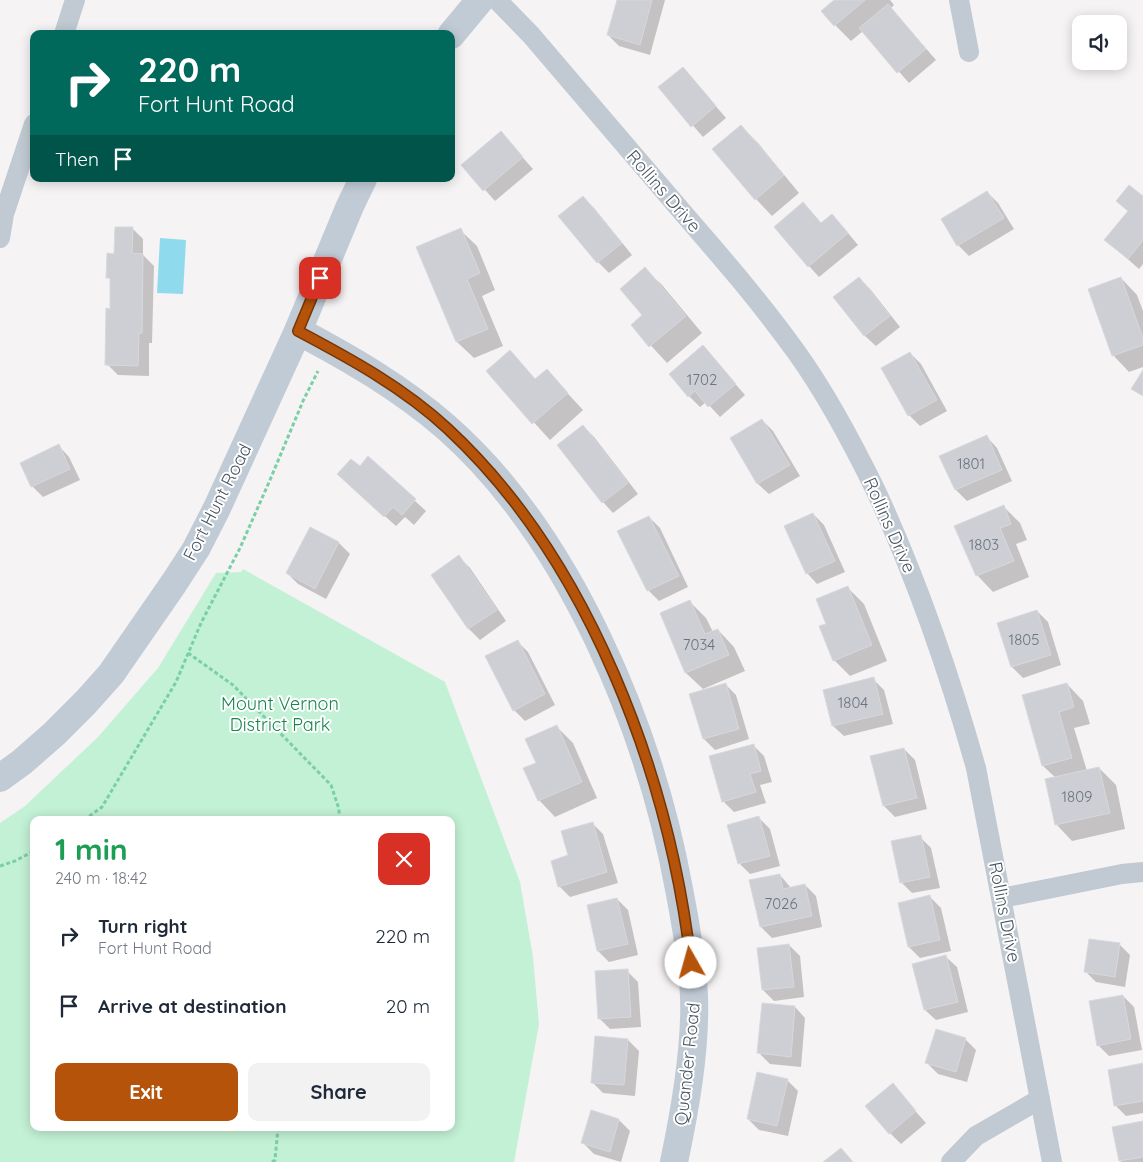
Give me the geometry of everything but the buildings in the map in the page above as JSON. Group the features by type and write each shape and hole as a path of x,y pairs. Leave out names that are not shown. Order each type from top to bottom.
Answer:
{"street":[{"path":"65,30 75,0"},
{"path":"455,30 480,0"},
{"name":"Rollins Drive","path":"497,0 531,35 755,297 798,354 836,414 862,462 915,580 959,707 976,768 1052,1162"},
{"path":"960,0 970,52"},
{"path":"0,238 4,214 30,136"},
{"name":"Fort Hunt Road","path":"0,778 54,734 111,674 196,549 217,508 298,331 362,182"},
{"name":"Quander Road","path":"298,331 356,362 405,394 447,428 488,469 528,519 566,579 600,642 630,712 655,788 672,853 688,935 694,999 690,1061 682,1124 674,1162"},
{"path":"1002,898 1122,874 1143,872"},
{"path":"950,1162 976,1136 1040,1098"}],"path":[{"path":"90,816 102,807 176,682 218,587 240,548 303,401 330,348"},
{"path":"188,653 233,684 331,785 339,816"},
{"path":"0,866 30,853"},
{"path":"272,1162 275,1160 278,1131"}],"green space":[{"name":"Mount Vernon District Park","path":"243,569 445,682 520,882 533,957 539,1024 514,1162 0,1162 0,823 25,806 98,737 158,668 216,573 241,572"}],"water":[{"path":"160,238 186,240 183,294 157,293"}],"route":[{"path":"320,278 298,331 356,362 405,394 447,428 488,469 528,519 566,579 600,642 630,712 655,788 673,857 688,935 691,963"}]}
